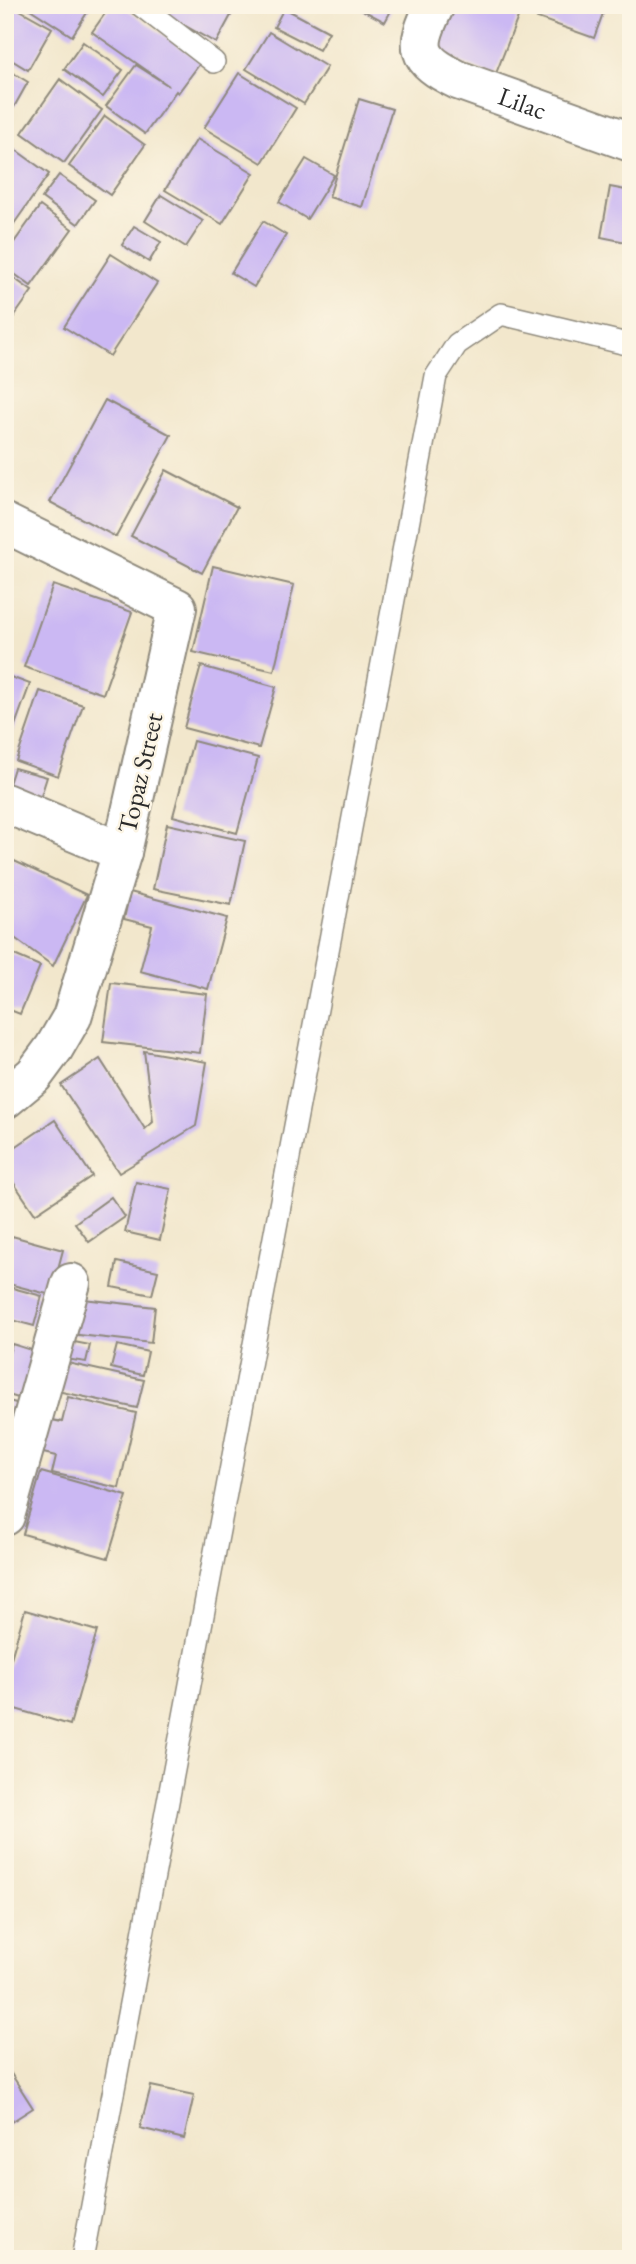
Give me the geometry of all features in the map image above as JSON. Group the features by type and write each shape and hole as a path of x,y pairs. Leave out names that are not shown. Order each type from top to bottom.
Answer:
{"street":[{"name":"Lilac","path":"435,5 421,38 423,55 435,68 458,80 631,142"},
{"name":"Topaz Street","path":"5,523 177,608 122,852 72,1017 34,1075 7,1097"},
{"path":"5,803 122,852"},
{"path":"5,1516 71,1283"}],"lane":[{"path":"142,6 214,62"},
{"path":"82,2259 436,376 457,344 500,314 631,345"}],"building":[{"path":"11,5 52,28 28,70 5,56 5,14"},
{"path":"24,5 92,5 72,36"},
{"path":"111,5 121,5 201,62 145,134 106,106 136,65 169,86 92,32"},
{"path":"171,5 230,5 235,8 216,43 166,15"},
{"path":"353,5 394,5 385,22"},
{"path":"446,5 487,5 518,17 495,76 429,50"},
{"path":"532,5 606,5 594,38 529,15"},
{"path":"284,8 329,32 319,50 274,27"},
{"path":"269,32 327,67 304,104 246,69"},
{"path":"83,42 123,70 103,97 64,69"},
{"path":"5,68 28,82 14,107 5,101"},
{"path":"239,73 296,108 262,163 204,128"},
{"path":"60,79 102,110 64,163 22,133"},
{"path":"359,99 392,109 362,207 329,197"},
{"path":"105,116 145,145 110,195 69,166"},
{"path":"197,139 254,173 222,224 165,190"},
{"path":"9,145 49,174 11,228 5,224 5,151"},
{"path":"306,159 334,175 307,219 279,202"},
{"path":"59,175 95,200 78,224 42,198"},
{"path":"610,187 631,191 631,243 601,237"},
{"path":"161,195 203,221 186,247 145,221"},
{"path":"40,206 72,229 31,286 5,267 5,255"},
{"path":"263,221 286,235 254,287 231,273"},
{"path":"134,226 161,242 149,262 122,245"},
{"path":"111,254 157,283 110,356 64,327"},
{"path":"5,272 32,291 13,318 5,313"},
{"path":"105,400 171,435 116,537 50,502"},
{"path":"166,470 237,507 202,573 131,536"},
{"path":"213,566 294,585 274,671 193,652"},
{"path":"53,585 132,612 103,694 24,667"},
{"path":"201,666 276,687 259,748 184,728"},
{"path":"5,675 30,684 6,750 5,750"},
{"path":"40,691 83,705 58,776 16,761"},
{"path":"193,741 258,758 237,833 173,816"},
{"path":"14,768 47,777 40,799 7,790"},
{"path":"167,824 245,841 231,905 153,889"},
{"path":"10,859 87,895 53,966 5,931 5,868"},
{"path":"130,892 227,918 208,989 140,971 152,926 124,919"},
{"path":"5,951 40,966 20,1014 5,1008"},
{"path":"111,983 207,994 200,1053 103,1042"},
{"path":"144,1051 207,1062 196,1126 119,1173 61,1085 100,1059 145,1129 153,1122"},
{"path":"55,1120 92,1176 35,1214 5,1170 5,1154"},
{"path":"136,1182 171,1189 160,1240 125,1232"},
{"path":"111,1197 125,1217 89,1242 75,1223"},
{"path":"12,1236 63,1250 51,1295 5,1283 5,1261"},
{"path":"117,1262 158,1271 152,1295 112,1287"},
{"path":"5,1286 42,1296 34,1326 5,1318"},
{"path":"74,1298 155,1307 151,1343 70,1334"},
{"path":"69,1341 90,1345 86,1362 65,1359"},
{"path":"12,1344 44,1354 28,1401 5,1394 5,1365"},
{"path":"117,1345 148,1352 143,1375 111,1368"},
{"path":"63,1362 144,1380 137,1408 57,1391"},
{"path":"68,1397 136,1413 119,1488 52,1473 56,1456 39,1452 46,1419 62,1422"},
{"path":"5,1400 27,1406 5,1453"},
{"path":"41,1472 127,1496 108,1558 23,1534"},
{"path":"25,1610 97,1631 70,1725 5,1706 5,1679"},
{"path":"10,2072 33,2108 5,2126 5,2075"},
{"path":"151,2086 194,2095 184,2139 140,2128"}]}
